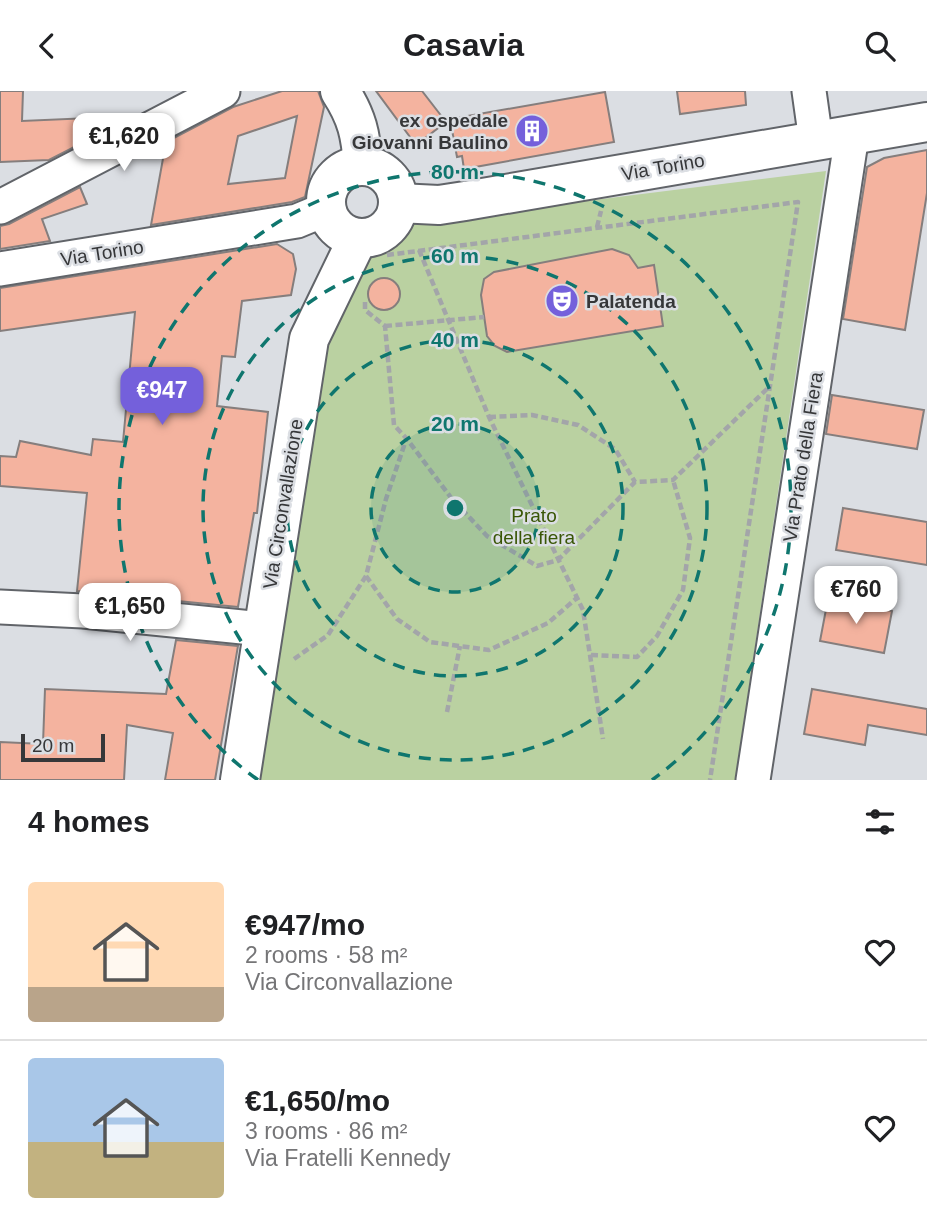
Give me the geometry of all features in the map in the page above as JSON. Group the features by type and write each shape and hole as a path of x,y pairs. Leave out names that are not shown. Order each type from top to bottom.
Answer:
{"street":[{"path":"0,208 223,91"},
{"path":"340,91 360,135 363,166"},
{"name":"Via Prato della Fiera","path":"753,780 834,138 809,91"},
{"name":"Via Torino","path":"398,203 439,205 927,122"},
{"path":"363,166 374,167 392,181 398,203 390,225 373,236 371,247 338,229 326,209 328,188 334,179 342,171 363,166"},
{"name":"Via Torino","path":"0,269 297,221 326,209"},
{"name":"Via Circonvallazione","path":"240,780 279,637 309,339 371,247"},
{"path":"0,607 83,611 279,637"}],"path":[{"path":"371,247 419,250 798,202 709,780"},
{"path":"419,250 489,417 583,610 603,739"},
{"path":"364,291 365,310 385,326 484,317"},
{"path":"385,326 394,425 452,499 487,536 537,566 558,560 635,482 673,481 769,386"},
{"path":"489,417 532,415 578,425 615,449 635,482"},
{"path":"279,637 293,659 328,635 366,576 386,499 407,439"},
{"path":"591,655 637,657 657,636 683,590 690,538 673,481"},
{"path":"366,576 397,619 430,642 489,650 548,623 578,597"},
{"path":"447,712 460,646"}],"green space":[{"name":"Prato della fiera","path":"826,171 735,780 255,780 322,343 367,252 410,223"}],"building":[{"path":"0,91 23,91 22,121 90,118 92,138 49,160 0,162"},
{"path":"282,91 318,91 324,107 305,197 292,202 151,225 166,142 233,107","holes":["297,116 285,178 228,184 238,136"]},
{"path":"376,91 422,91 446,122 416,145"},
{"path":"677,91 745,91 746,105 680,114"},
{"name":"ex ospedale Giovanni Baulino","path":"605,92 614,142 464,169 462,156 457,157 450,119"},
{"path":"927,150 927,193 905,330 843,319 867,167 884,158"},
{"path":"80,187 87,204 42,219 50,241 0,249 0,226 9,224"},
{"path":"277,244 293,254 296,269 291,295 242,301 235,357 222,356 217,406 268,412 257,513 254,513 238,607 77,591 87,493 0,486 0,456 16,457 20,441 91,455 93,439 123,442 135,312 0,331 0,288"},
{"name":"Palatenda","path":"612,249 629,255 638,268 654,265 663,326 507,352 495,346 487,336 481,295 484,279 494,272"},
{"path":"384,278 395,283 400,294 395,305 384,310 373,305 368,294 373,283"},
{"path":"832,395 924,410 917,449 826,434"},
{"path":"843,508 927,522 927,565 836,550"},
{"path":"828,599 892,611 884,653 820,641"},
{"path":"176,640 238,646 215,780 165,780 173,733 127,725 124,780 0,780 0,742 43,744 45,689 166,694"},
{"path":"812,689 927,709 927,735 868,725 865,745 804,734"}],"place":[{"name":"ex ospedale Giovanni Baulino","path":"532,131"},
{"name":"Palatenda","path":"562,301"}]}
